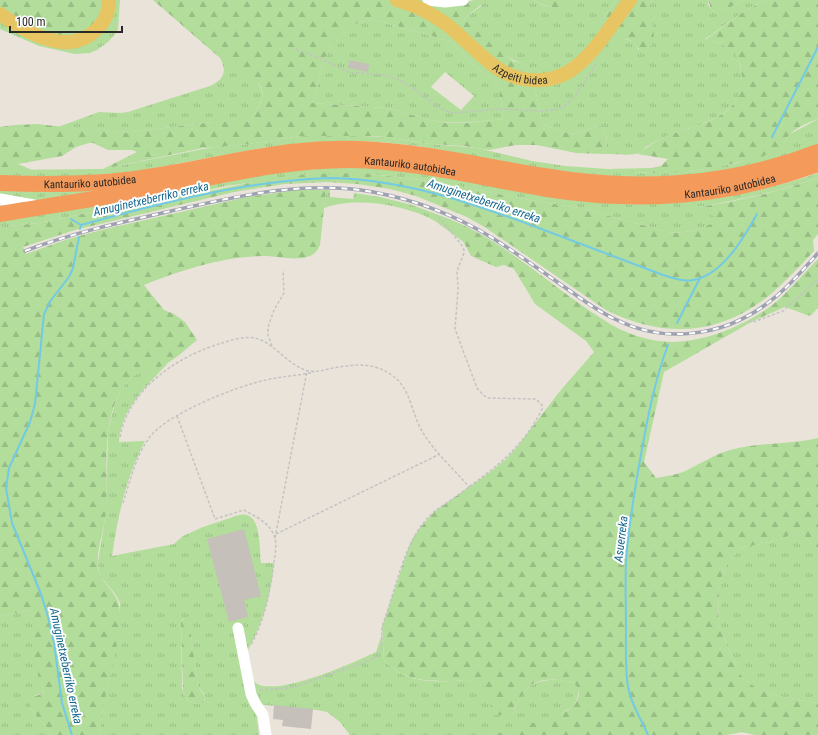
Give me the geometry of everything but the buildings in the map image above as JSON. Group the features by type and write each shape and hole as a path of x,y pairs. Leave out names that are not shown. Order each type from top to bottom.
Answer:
{"highway":[{"name":"Kantauriko autobidea","path":"0,183 59,184 111,182 158,175 269,154 359,148 426,154 582,182 625,185 667,185 748,174 784,164 818,152"},
{"name":"Kantauriko autobidea","path":"0,214 130,193 260,168 320,161 368,161 398,163 441,169 569,192 607,196 644,197 691,194 730,189 776,178 818,164"}],"main road":[{"path":"0,14 43,38 56,41 73,41 87,37 97,29 104,20 110,0"},
{"name":"Azpeiti bidea","path":"406,1 441,20 496,67 506,73 518,77 543,80 559,77 578,65 593,49 630,0"}],"street":[{"path":"428,0 445,2 463,0"},
{"path":"0,199 49,207"},
{"path":"238,628 250,688 255,704 263,716 266,735"}],"path":[{"path":"296,49 322,59 348,72 385,75 395,78 412,87 444,110 457,113 504,109 547,111 560,108 570,102 576,95 596,64 598,56 593,49"},
{"path":"250,688 267,690 294,687 353,667 378,656 383,646 382,627 410,543 418,529 429,516 500,464 517,447 539,416 542,409 542,405 534,398 488,398 477,388 468,362 457,338 455,325 458,289 457,271 464,250 461,244 437,215"},
{"path":"272,348 268,335 268,327 274,310 284,293 283,270"},
{"path":"749,320 751,322 756,322 783,311 818,279"},
{"path":"120,437 127,415 139,396 156,378 182,360 207,348 243,338 259,340 290,361 307,370 320,371"},
{"path":"123,503 138,460 149,438 161,426 177,416 250,384 280,377 306,374 360,364 375,366 392,375 400,382 422,431 469,487"},
{"path":"244,658 258,630 268,604 272,583 275,538 307,370"},
{"path":"177,416 216,519 244,510 264,522 271,529 275,538"},
{"path":"276,534 440,454"}],"green space":[{"path":"0,0 109,0 106,16 68,41 0,14"},
{"path":"109,0 120,0 118,29 108,42 90,53 75,54 39,46 0,29 0,14"},
{"path":"153,0 444,0 463,3 474,0 482,0 483,3 464,19 513,61 534,67 551,67 557,71 534,84 543,125 571,134 601,126 606,136 606,150 605,154 576,153 537,145 516,145 489,150 464,146 431,144 377,136 301,136 249,144 203,148 103,169 137,152 132,150 108,150 93,143 89,143 76,147 62,156 18,164 32,170 0,170 0,127 36,124 122,133 213,122 248,122 255,114 262,99 259,84 220,58","holes":["368,18 450,41 476,67 498,84 504,119 469,123 452,123 429,120 398,110 385,108 312,103 326,55 334,43 349,28 361,21"]},
{"path":"482,0 535,0 543,5 558,7 563,6 571,0 616,0 600,23 623,39 633,41 639,50 650,14 649,7 651,0 708,0 708,5 713,11 722,11 745,0 765,0 740,14 705,39 724,45 737,56 741,70 741,86 737,99 729,109 707,122 667,136 646,147 639,153 628,155 605,154 607,139 601,126 571,134 543,125 534,84 551,67 525,65 514,60 492,46 473,28 464,19 481,6"},
{"path":"535,0 571,0 566,6 558,8 547,6"},
{"path":"616,0 651,0 650,13 654,36 653,43 649,48 642,51 630,40 617,40 600,23"},
{"path":"708,0 745,0 722,11 715,12 711,9"},
{"path":"765,0 818,0 818,119 795,130 787,138 781,150 760,157 717,167 674,172 630,172 608,169 651,168 661,166 668,159 638,154 663,138 712,120 731,107 737,98 741,86 742,75 738,58 731,50 722,44 705,40 740,14"},
{"path":"368,18 450,41 476,67 498,84 504,119 452,123 429,120 398,110 385,108 312,103 326,55 334,43 349,28","holes":["445,72 474,96 461,110 431,87"]},
{"path":"220,58 251,77 258,83 262,90 262,99 258,109 248,122 213,122 122,133 58,127 99,112 128,112 210,86 218,81 223,75 224,67"},
{"path":"818,119 818,144 781,157 745,167 697,175 629,178 554,171 418,146 381,142 348,141 305,143 261,148 138,171 84,176 0,176 0,170 103,169 213,147 249,144 301,136 347,135 383,137 431,144 477,148 532,161 565,166 656,173 699,170 738,163 784,143 790,134"},
{"path":"341,167 390,169 618,204 670,203 720,198 768,188 818,173 818,178 758,195 697,207 722,220 693,231 675,233 580,208 534,201 438,182 372,174 310,174 226,186 139,205 96,211 39,223 0,227 0,221 268,173"},
{"path":"362,173 438,182 534,201 580,208 675,233 693,231 721,220 696,207 758,196 818,178 818,234 813,240 814,251 788,279 771,294 752,308 732,318 712,325 691,329 670,329 649,326 606,310 486,228 467,217 416,196 390,189 357,184 327,182 285,184 234,192 75,230 23,247 26,254 65,240 101,230 247,197 297,190 326,190 320,245 316,252 310,256 295,258 262,256 232,259 187,269 144,285 164,310 174,314 185,322 197,340 178,356 161,367 139,373 130,379 118,397 112,413 107,446 106,513 99,548 98,567 100,574 114,594 119,605 120,624 115,656 104,704 99,735 52,735 27,704 33,697 44,693 34,658 32,610 0,616 0,227 39,223 263,180 310,174"},
{"path":"131,185 44,202 0,195 0,189"},
{"path":"326,190 330,190 330,197 353,199 354,193 380,197 412,205 452,220 465,243 435,221 423,215 396,207 381,204 350,203 337,204 324,208"},
{"path":"452,220 492,241 611,325 637,336 664,342 699,339 727,330 753,318 782,297 818,259 818,300 796,311 785,307 753,321 664,372 644,462 656,478 683,472 718,455 741,447 796,442 818,438 818,550 811,544 801,531 775,541 740,548 723,570 719,590 718,624 737,669 743,678 763,691 779,696 818,703 818,735 755,735 742,732 727,735 492,735 551,718 567,711 577,700 579,692 578,688 567,681 542,681 530,686 514,708 510,711 505,714 492,715 489,691 478,683 469,680 433,681 415,678 399,672 384,660 382,627 410,543 419,529 434,512 506,459 560,391 594,352 586,341 535,304 514,269 504,265 496,267 471,256"},
{"path":"818,300 818,308 810,316 796,311"},
{"path":"168,363 136,398 121,430 119,442 145,441 138,455 128,483 117,526 112,556 174,544 183,536 203,527 239,515 246,515 252,518 258,531 261,563 274,563 270,589 264,612 256,634 244,658 256,683 266,686 280,686 316,677 334,670 376,652 382,634 384,660 399,672 407,676 415,679 433,681 474,681 489,689 514,709 523,694 535,683 549,680 564,680 576,685 579,690 577,699 573,706 556,717 492,735 350,735 340,722 327,712 255,704 259,735 99,735 120,613 120,603 116,595 102,578 99,572 98,562 106,513 108,433 117,399 125,384 138,373","holes":["183,619 189,621 198,686 204,694 205,700 198,704 188,700 182,688 181,622"]},
{"path":"801,531 811,544 818,550 818,703 779,696 763,691 743,678 737,669 718,624 719,590 723,570 740,548 775,541"},
{"path":"32,610 35,652 44,693 36,695 27,704 52,735 0,735 0,616"},
{"path":"185,618 189,621 198,686 205,697 204,702 197,704 188,700 183,691 181,622"}],"waterway":[{"name":"Amuginetxeberriko erreka","path":"772,137 818,47"},
{"name":"Amuginetxeberriko erreka","path":"80,229 81,225 122,214 185,198 249,186 291,180 333,178 360,180 414,188 440,195 518,220 663,275 678,279 693,280 704,277 723,263 739,244 757,214"},
{"path":"71,219 81,225"},
{"name":"Amuginetxeberriko erreka","path":"72,735 62,703 54,643 48,617 41,594 12,523 6,488 9,468 30,422 35,404 44,314 51,300 69,277 73,268 79,237"},
{"name":"Asuerreka","path":"677,323 700,278"},
{"name":"Asuerreka","path":"648,735 631,699 627,680 626,563 628,537 645,431 655,387 668,345"}],"railway":[{"path":"25,251 97,228 246,195 271,191 322,188 373,192 405,199 466,223 504,245 589,304 611,317 635,328 674,334 712,330 749,316 779,294 818,253"}]}
